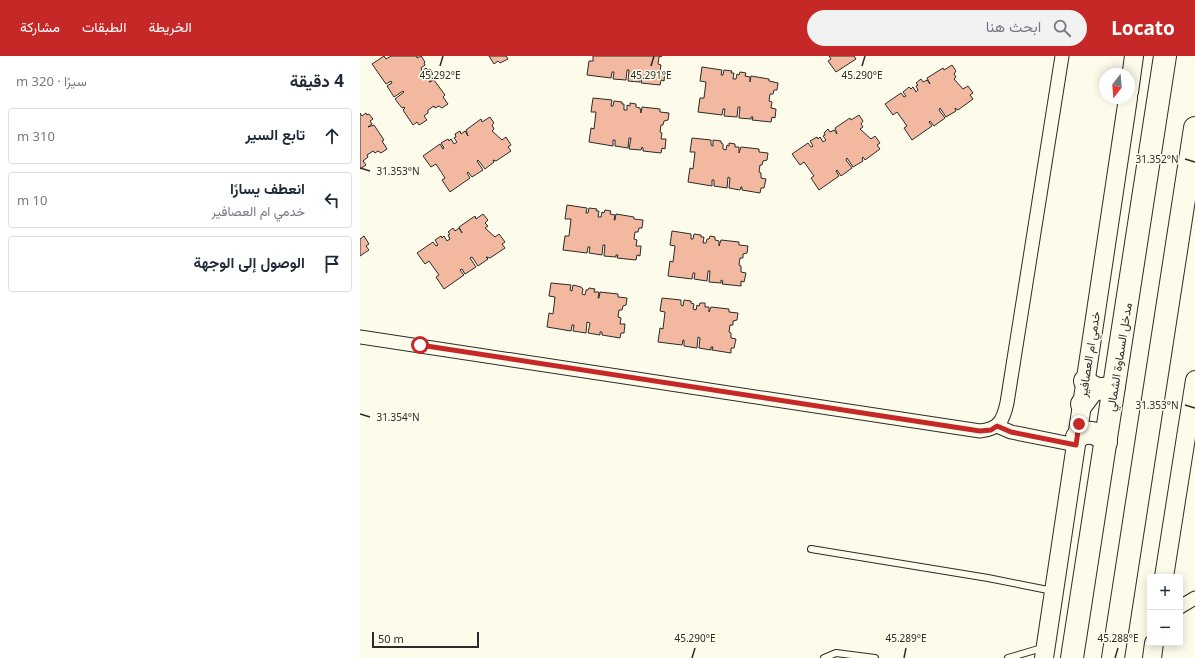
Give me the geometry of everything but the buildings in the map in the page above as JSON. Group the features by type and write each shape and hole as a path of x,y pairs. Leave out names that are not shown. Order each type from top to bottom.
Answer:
{"highway":[{"name":"مدخل السماوة الشمالي","path":"1072,658 1089,416 1165,56"},
{"path":"1112,658 1195,128"}],"main road":[{"path":"1132,68 1134,56"},
{"name":"خدمي ام العصافير","path":"1045,652 1089,416 1127,104"},
{"path":"1164,574 1195,380"},
{"path":"1152,658 1154,646"}],"street":[{"path":"360,336 980,431 991,430 997,426 1004,415 1008,403 1062,56"},
{"path":"997,426 1011,432 1089,416"},
{"path":"1183,606 1195,598"}],"lane":[{"path":"811,549 988,578 1055,592"},
{"path":"1008,658 1045,652"},
{"path":"824,658 836,653 874,658"}],"route":[{"path":"420,345 980,431 991,430 997,426 1006,431 1076,445 1079,424"}]}
